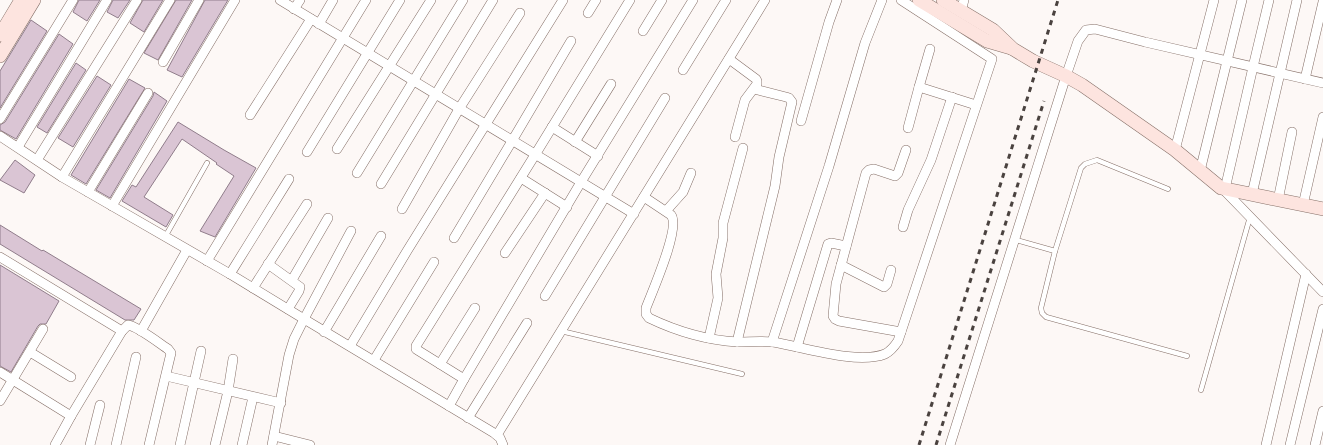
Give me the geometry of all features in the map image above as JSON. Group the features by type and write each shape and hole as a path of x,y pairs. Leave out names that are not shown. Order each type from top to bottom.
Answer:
{"street":[{"path":"0,35 21,0"},
{"path":"0,56 34,0"},
{"path":"0,119 73,0"},
{"path":"18,147 107,0"},
{"path":"37,160 137,0"},
{"path":"62,177 170,0"},
{"path":"163,62 199,0"},
{"path":"112,206 235,0"},
{"path":"280,0 634,214"},
{"path":"294,9 300,0"},
{"path":"250,115 315,21 333,0"},
{"path":"207,261 366,0"},
{"path":"308,152 400,0"},
{"path":"337,149 431,0"},
{"path":"357,172 463,0"},
{"path":"381,184 492,0"},
{"path":"350,346 563,0"},
{"path":"588,13 596,0"},
{"path":"464,378 419,352 416,349 416,346 630,0"},
{"path":"643,31 662,0"},
{"path":"449,406 464,378 567,206 694,0"},
{"path":"682,70 726,0"},
{"path":"497,435 765,0"},
{"path":"801,121 829,22 837,0"},
{"path":"772,342 829,166 865,43 882,0"},
{"path":"644,197 673,218 673,228 669,245 646,308 646,314 649,318 676,329 709,338 737,342 772,342 839,356 870,357 885,354 893,349 898,342 992,59 901,0"},
{"path":"918,0 987,41 1012,49 1082,85 1174,150 1223,188 1323,292"},
{"path":"943,0 962,5 993,30 1012,49"},
{"path":"1174,150 1214,0"},
{"path":"1200,171 1242,0"},
{"path":"1223,188 1269,0"},
{"path":"1252,194 1298,0"},
{"path":"1305,79 1323,2"},
{"path":"402,208 459,109 520,13"},
{"path":"950,445 1016,240 1066,76 1078,41 1086,30 1095,29 1138,41 1323,83"},
{"path":"454,238 571,41"},
{"path":"908,128 930,49"},
{"path":"729,59 756,78 757,81 754,89 748,96 743,106 735,136"},
{"path":"575,142 611,84"},
{"path":"920,87 976,105"},
{"path":"737,342 775,186 792,102 790,98 754,89"},
{"path":"88,192 148,93"},
{"path":"903,227 908,210 931,160 952,97"},
{"path":"545,296 665,98"},
{"path":"1303,205 1323,117"},
{"path":"552,127 598,156"},
{"path":"1278,200 1292,132"},
{"path":"0,136 62,177 230,274 497,435 503,445"},
{"path":"709,338 718,298 716,274 723,238 723,223 743,148"},
{"path":"901,332 835,319 833,316 836,284 866,173 871,168 895,176 898,173 906,150"},
{"path":"666,212 683,192 692,173"},
{"path":"521,178 567,206"},
{"path":"230,274 289,179"},
{"path":"1223,188 1323,209"},
{"path":"505,254 545,193"},
{"path":"253,288 307,204"},
{"path":"292,280 328,218"},
{"path":"310,445 273,441 289,355 294,339 350,231"},
{"path":"324,332 381,236"},
{"path":"797,347 828,244 831,243 846,246"},
{"path":"141,331 187,250"},
{"path":"0,257 122,331"},
{"path":"374,360 434,262"},
{"path":"268,264 299,286 300,289 288,309"},
{"path":"841,265 884,287 888,284 891,270"},
{"path":"1266,445 1306,274"},
{"path":"440,364 475,308"},
{"path":"1290,445 1323,309"},
{"path":"468,418 527,324"},
{"path":"55,445 70,416 122,331 128,325 141,331 170,351 166,376 149,445"},
{"path":"0,401 14,380 43,329"},
{"path":"180,445 201,351"},
{"path":"30,352 71,377"},
{"path":"116,445 136,357"},
{"path":"215,445 228,391 233,359"},
{"path":"0,372 70,416"},
{"path":"166,376 281,403"},
{"path":"242,445 253,397"},
{"path":"90,445 100,405"},
{"path":"1315,445 1323,411"}],"lane":[{"path":"1168,189 1097,160 1085,164 1081,168 1055,251 1041,308 1042,313 1046,317 1187,356"},
{"path":"165,237 207,163"},
{"path":"1201,390 1250,217"},
{"path":"1016,240 1055,251"},
{"path":"561,331 742,374"}],"building":[{"path":"79,0 100,0 87,21 73,12"},
{"path":"113,0 130,0 118,18 107,12"},
{"path":"143,0 163,0 144,32 130,23"},
{"path":"176,0 192,0 158,60 144,53"},
{"path":"205,0 228,0 182,77 167,70"},
{"path":"31,20 47,31 0,108 0,71"},
{"path":"59,34 73,44 16,139 0,130 0,125 5,122"},
{"path":"76,63 86,70 47,133 37,127"},
{"path":"97,76 111,85 73,147 58,138"},
{"path":"129,79 145,88 86,184 71,175"},
{"path":"154,92 167,101 110,198 96,190"},
{"path":"178,122 256,168 215,237 200,231 234,176 182,139 144,197 173,215 166,227 122,201 132,185 136,187"},
{"path":"15,160 35,175 24,193 0,180"},
{"path":"0,225 141,309 134,320 125,320 0,244"},
{"path":"0,265 59,301 46,324 40,324 38,326 11,372 0,366"}],"railway":[{"path":"919,445 1058,0"},
{"path":"936,445 1044,101"}]}
